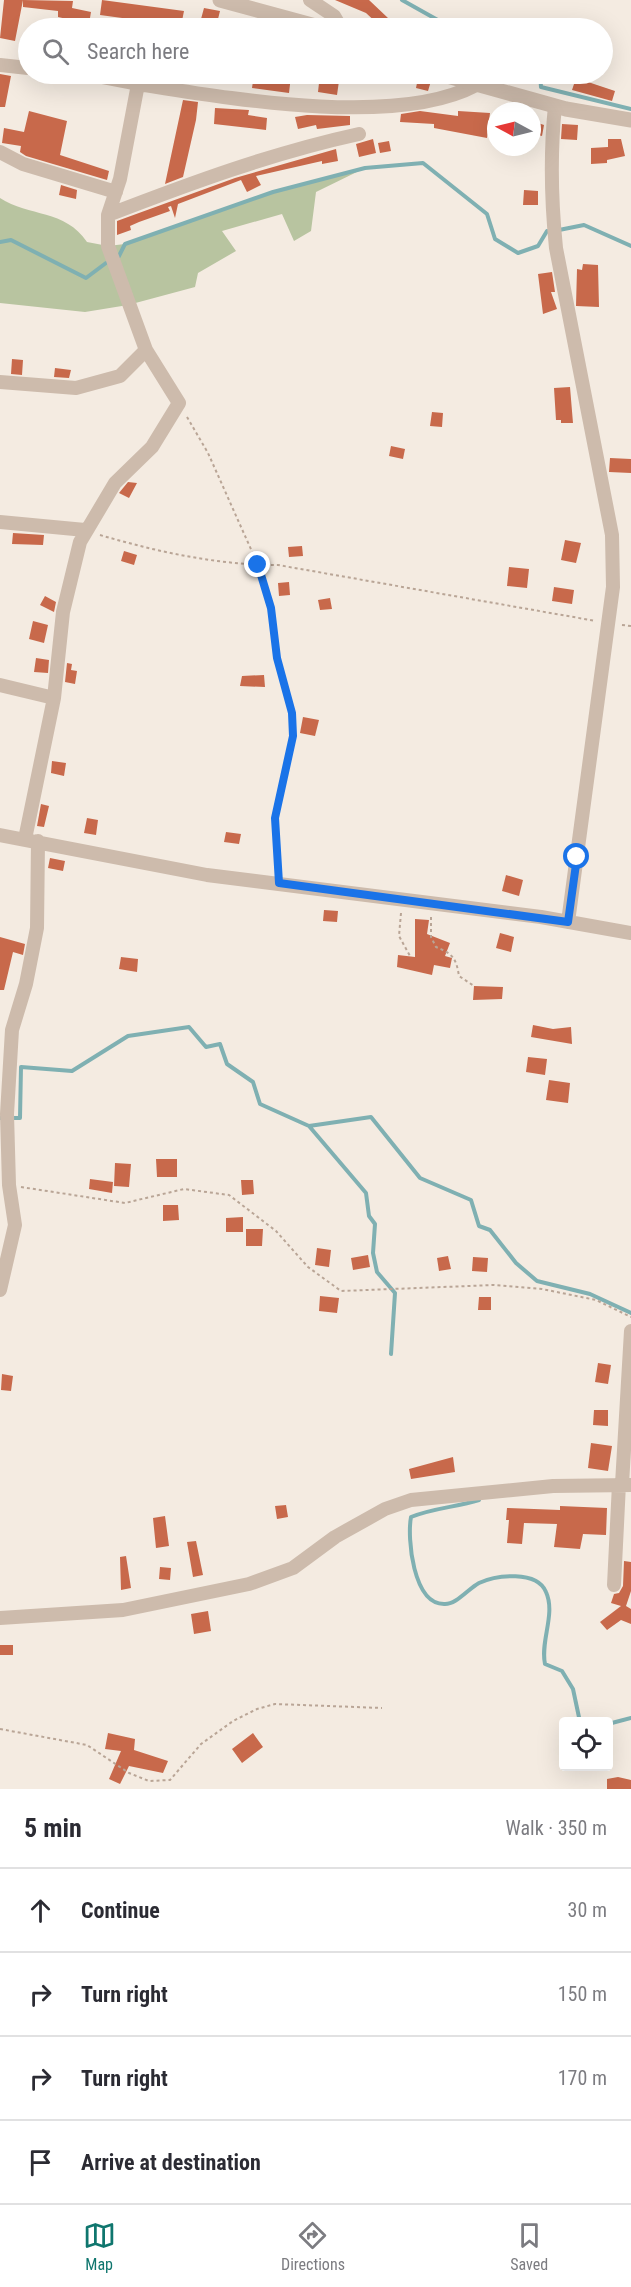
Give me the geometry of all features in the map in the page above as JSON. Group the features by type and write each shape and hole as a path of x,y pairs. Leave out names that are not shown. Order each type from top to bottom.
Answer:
{"street":[{"path":"220,0 286,18"},
{"path":"310,0 335,18"},
{"path":"0,65 18,67"},
{"path":"1,1281 15,1225 9,1185 7,1114 12,1030 26,984 37,928 32,840 54,698 63,612 75,558 85,530 115,483 152,447 179,403 146,350 108,246 108,215 116,192 138,84 251,102 365,106 423,103 457,96 476,85"},
{"path":"473,84 555,106 631,120"},
{"path":"555,106 551,151 552,210 556,248 612,535 613,586 568,922"},
{"path":"108,215 272,155 358,134"},
{"path":"0,152 23,164 116,192"},
{"path":"0,381 76,388 120,376 146,350"},
{"path":"0,522 85,530"},
{"path":"0,685 54,698"},
{"path":"0,834 207,874 568,922 631,933"},
{"path":"614,1585 624,1485 631,1331"},
{"path":"0,1618 123,1610 249,1584 293,1568 335,1537 385,1509 411,1500 553,1486 624,1485"}],"path":[{"path":"179,403 208,453 258,565 271,608 277,658 292,713 293,736 275,818 279,883"},
{"path":"85,530 150,550 236,565 278,565 631,626"},
{"path":"402,899 399,936 410,956"},
{"path":"430,903 431,938 436,947 451,953 457,961 459,976 474,986"},
{"path":"9,1185 125,1203 184,1189 229,1195 276,1231 308,1267 341,1291 483,1285 532,1288 596,1300 631,1317"},
{"path":"0,1729 87,1745 129,1773 149,1781 170,1780 201,1744 233,1721 256,1709 275,1704 382,1708"}],"green space":[{"path":"365,168 316,192 311,231 294,241 282,214 222,231 236,251 198,273 195,287 128,305 85,312 0,303 0,198 68,224 87,242 108,246 125,244 273,192"}],"building":[{"path":"4,0 23,0 15,41 0,38"},
{"path":"23,0 73,1 72,8 91,12 90,18 62,18 58,17 58,11 23,7"},
{"path":"102,0 184,11 183,18 122,18 100,15"},
{"path":"335,0 369,0 388,18 371,18 366,13"},
{"path":"204,8 220,11 218,18 201,18"},
{"path":"0,74 11,76 5,107 0,107"},
{"path":"253,84 290,84 289,93 252,88"},
{"path":"319,84 339,84 337,95 318,92"},
{"path":"417,84 430,84 428,91 416,88"},
{"path":"574,84 594,84 615,91 612,101 572,90"},
{"path":"183,100 198,102 196,120 183,177 165,184"},
{"path":"215,108 249,110 248,115 267,118 266,130 214,124"},
{"path":"29,111 67,121 60,155 109,171 107,180 26,156 20,152 21,146 2,143 4,128 24,132"},
{"path":"420,111 458,116 458,111 487,113 487,138 434,128 434,124 400,122 401,114"},
{"path":"350,116 350,125 317,129 316,125 298,129 295,117"},
{"path":"541,124 544,125 541,136"},
{"path":"562,124 578,125 577,140 561,139"},
{"path":"373,139 376,153 359,157 356,144"},
{"path":"608,139 621,139 625,156 607,160 607,163 591,164 591,148 608,147"},
{"path":"389,141 391,151 380,153 378,143"},
{"path":"336,149 338,161 322,164 322,161 256,176 261,185 247,192 241,180 178,204 175,218 171,206 168,207 170,211 130,226 131,230 117,235 117,221 235,178"},
{"path":"61,185 77,190 76,199 59,195"},
{"path":"524,190 538,191 538,205 523,205"},
{"path":"583,264 598,265 599,307 576,306 577,269 582,270"},
{"path":"552,272 555,292 551,292 557,309 543,314 538,274"},
{"path":"12,359 23,360 22,375 11,374"},
{"path":"55,368 71,370 69,378 54,377"},
{"path":"570,387 573,423 561,423 561,420 556,420 554,388"},
{"path":"432,412 443,413 442,427 430,426"},
{"path":"391,446 405,449 403,459 389,456"},
{"path":"610,458 631,459 631,473 609,472"},
{"path":"128,482 137,483 129,498 119,493"},
{"path":"13,533 44,535 43,545 12,544"},
{"path":"565,540 581,543 576,563 561,560"},
{"path":"302,546 303,556 289,557 288,547"},
{"path":"124,551 137,555 134,565 121,561"},
{"path":"509,567 529,569 527,588 507,586"},
{"path":"289,582 290,595 279,596 278,583"},
{"path":"554,587 574,590 572,604 552,601"},
{"path":"45,596 56,602 54,612 40,605"},
{"path":"330,598 332,609 320,610 318,600"},
{"path":"33,621 48,625 44,643 29,639"},
{"path":"36,658 49,660 48,673 34,672"},
{"path":"67,663 72,664 71,670 77,671 75,684 65,682"},
{"path":"264,675 265,687 240,686 242,676"},
{"path":"303,717 319,720 315,736 300,733"},
{"path":"52,761 66,763 64,776 51,773"},
{"path":"41,804 49,806 44,827 37,826"},
{"path":"87,818 98,820 96,835 84,833"},
{"path":"226,832 241,834 239,844 224,842"},
{"path":"50,858 65,861 63,871 48,868"},
{"path":"506,875 523,880 519,896 502,891"},
{"path":"324,910 338,911 337,922 323,921"},
{"path":"415,919 429,920 427,934 450,943 445,956 452,958 450,968 434,965 432,975 397,967 398,955 415,957"},
{"path":"500,933 514,937 511,952 496,948"},
{"path":"0,937 25,944 23,955 13,952 4,990 0,990"},
{"path":"121,957 138,959 137,972 119,969"},
{"path":"474,986 503,987 502,999 473,1000"},
{"path":"533,1025 553,1029 571,1027 572,1044 531,1037"},
{"path":"528,1057 547,1059 545,1075 526,1072"},
{"path":"549,1080 570,1083 568,1103 546,1100"},
{"path":"156,1159 177,1159 177,1177 157,1177"},
{"path":"115,1163 131,1164 129,1187 114,1186"},
{"path":"90,1179 113,1182 112,1193 89,1189"},
{"path":"241,1180 253,1180 254,1194 242,1195"},
{"path":"163,1205 178,1205 179,1220 163,1221"},
{"path":"243,1217 243,1232 226,1232 226,1218"},
{"path":"246,1229 263,1229 262,1246 246,1246"},
{"path":"317,1248 331,1250 329,1267 315,1265"},
{"path":"368,1255 370,1267 353,1270 351,1258"},
{"path":"448,1256 451,1269 439,1271 437,1258"},
{"path":"473,1257 488,1258 487,1272 472,1271"},
{"path":"320,1296 339,1298 337,1313 319,1311"},
{"path":"479,1297 491,1297 491,1310 478,1310"},
{"path":"598,1363 611,1365 608,1384 595,1382"},
{"path":"2,1374 13,1376 11,1391 1,1390"},
{"path":"594,1410 608,1410 608,1426 593,1425"},
{"path":"591,1443 612,1446 608,1471 588,1468"},
{"path":"453,1457 455,1472 411,1479 409,1469"},
{"path":"286,1505 288,1517 277,1519 275,1506"},
{"path":"560,1506 607,1508 606,1535 583,1534 580,1549 554,1547 557,1524 524,1523 522,1544 507,1543 509,1520 506,1520 507,1508 560,1510"},
{"path":"165,1516 169,1546 156,1548 153,1518"},
{"path":"196,1541 203,1575 193,1577 187,1542"},
{"path":"126,1556 131,1588 121,1590 120,1557"},
{"path":"624,1561 631,1562 631,1591 626,1606 631,1609 631,1624 621,1620 607,1630 600,1622 621,1606 611,1603 614,1594 619,1593 623,1586"},
{"path":"160,1567 171,1568 170,1580 159,1579"},
{"path":"208,1611 211,1631 194,1634 191,1614"},
{"path":"0,1645 13,1645 13,1655 0,1655"},
{"path":"108,1733 135,1739 134,1750 168,1761 163,1773 129,1766 120,1784 109,1779 121,1751 105,1749"},
{"path":"253,1733 263,1747 242,1763 232,1749"},
{"path":"618,1777 631,1780 631,1789 607,1789 607,1779"}],"waterway":[{"path":"402,0 434,18"},
{"path":"541,84 541,87 631,109"},
{"path":"119,256 125,244 273,192 365,168 423,163 487,214 495,239 518,253 538,246 547,231"},
{"path":"559,230 584,225 631,246"},
{"path":"0,242 11,240 86,278 106,263"},
{"path":"0,1118 20,1118 21,1067 72,1071 128,1036 189,1027 206,1047 220,1044 227,1064 253,1082 260,1104 309,1126 371,1117 420,1178 471,1200 479,1226 490,1230 516,1263 537,1281 590,1294 631,1313"},
{"path":"309,1126 366,1193 369,1216 375,1224 373,1253 377,1272 395,1293 391,1354"},
{"path":"479,1500 411,1517 410,1539 414,1568 419,1582 425,1593 434,1601 444,1604 457,1599 479,1583 495,1578 525,1577 541,1585 549,1600 549,1618 544,1646 545,1664 562,1671 573,1689 579,1717"},
{"path":"613,1723 631,1718"}],"route":[{"path":"258,565 271,608 277,658 292,713 293,736 275,818 279,883 541,916 568,922 577,857"}]}
